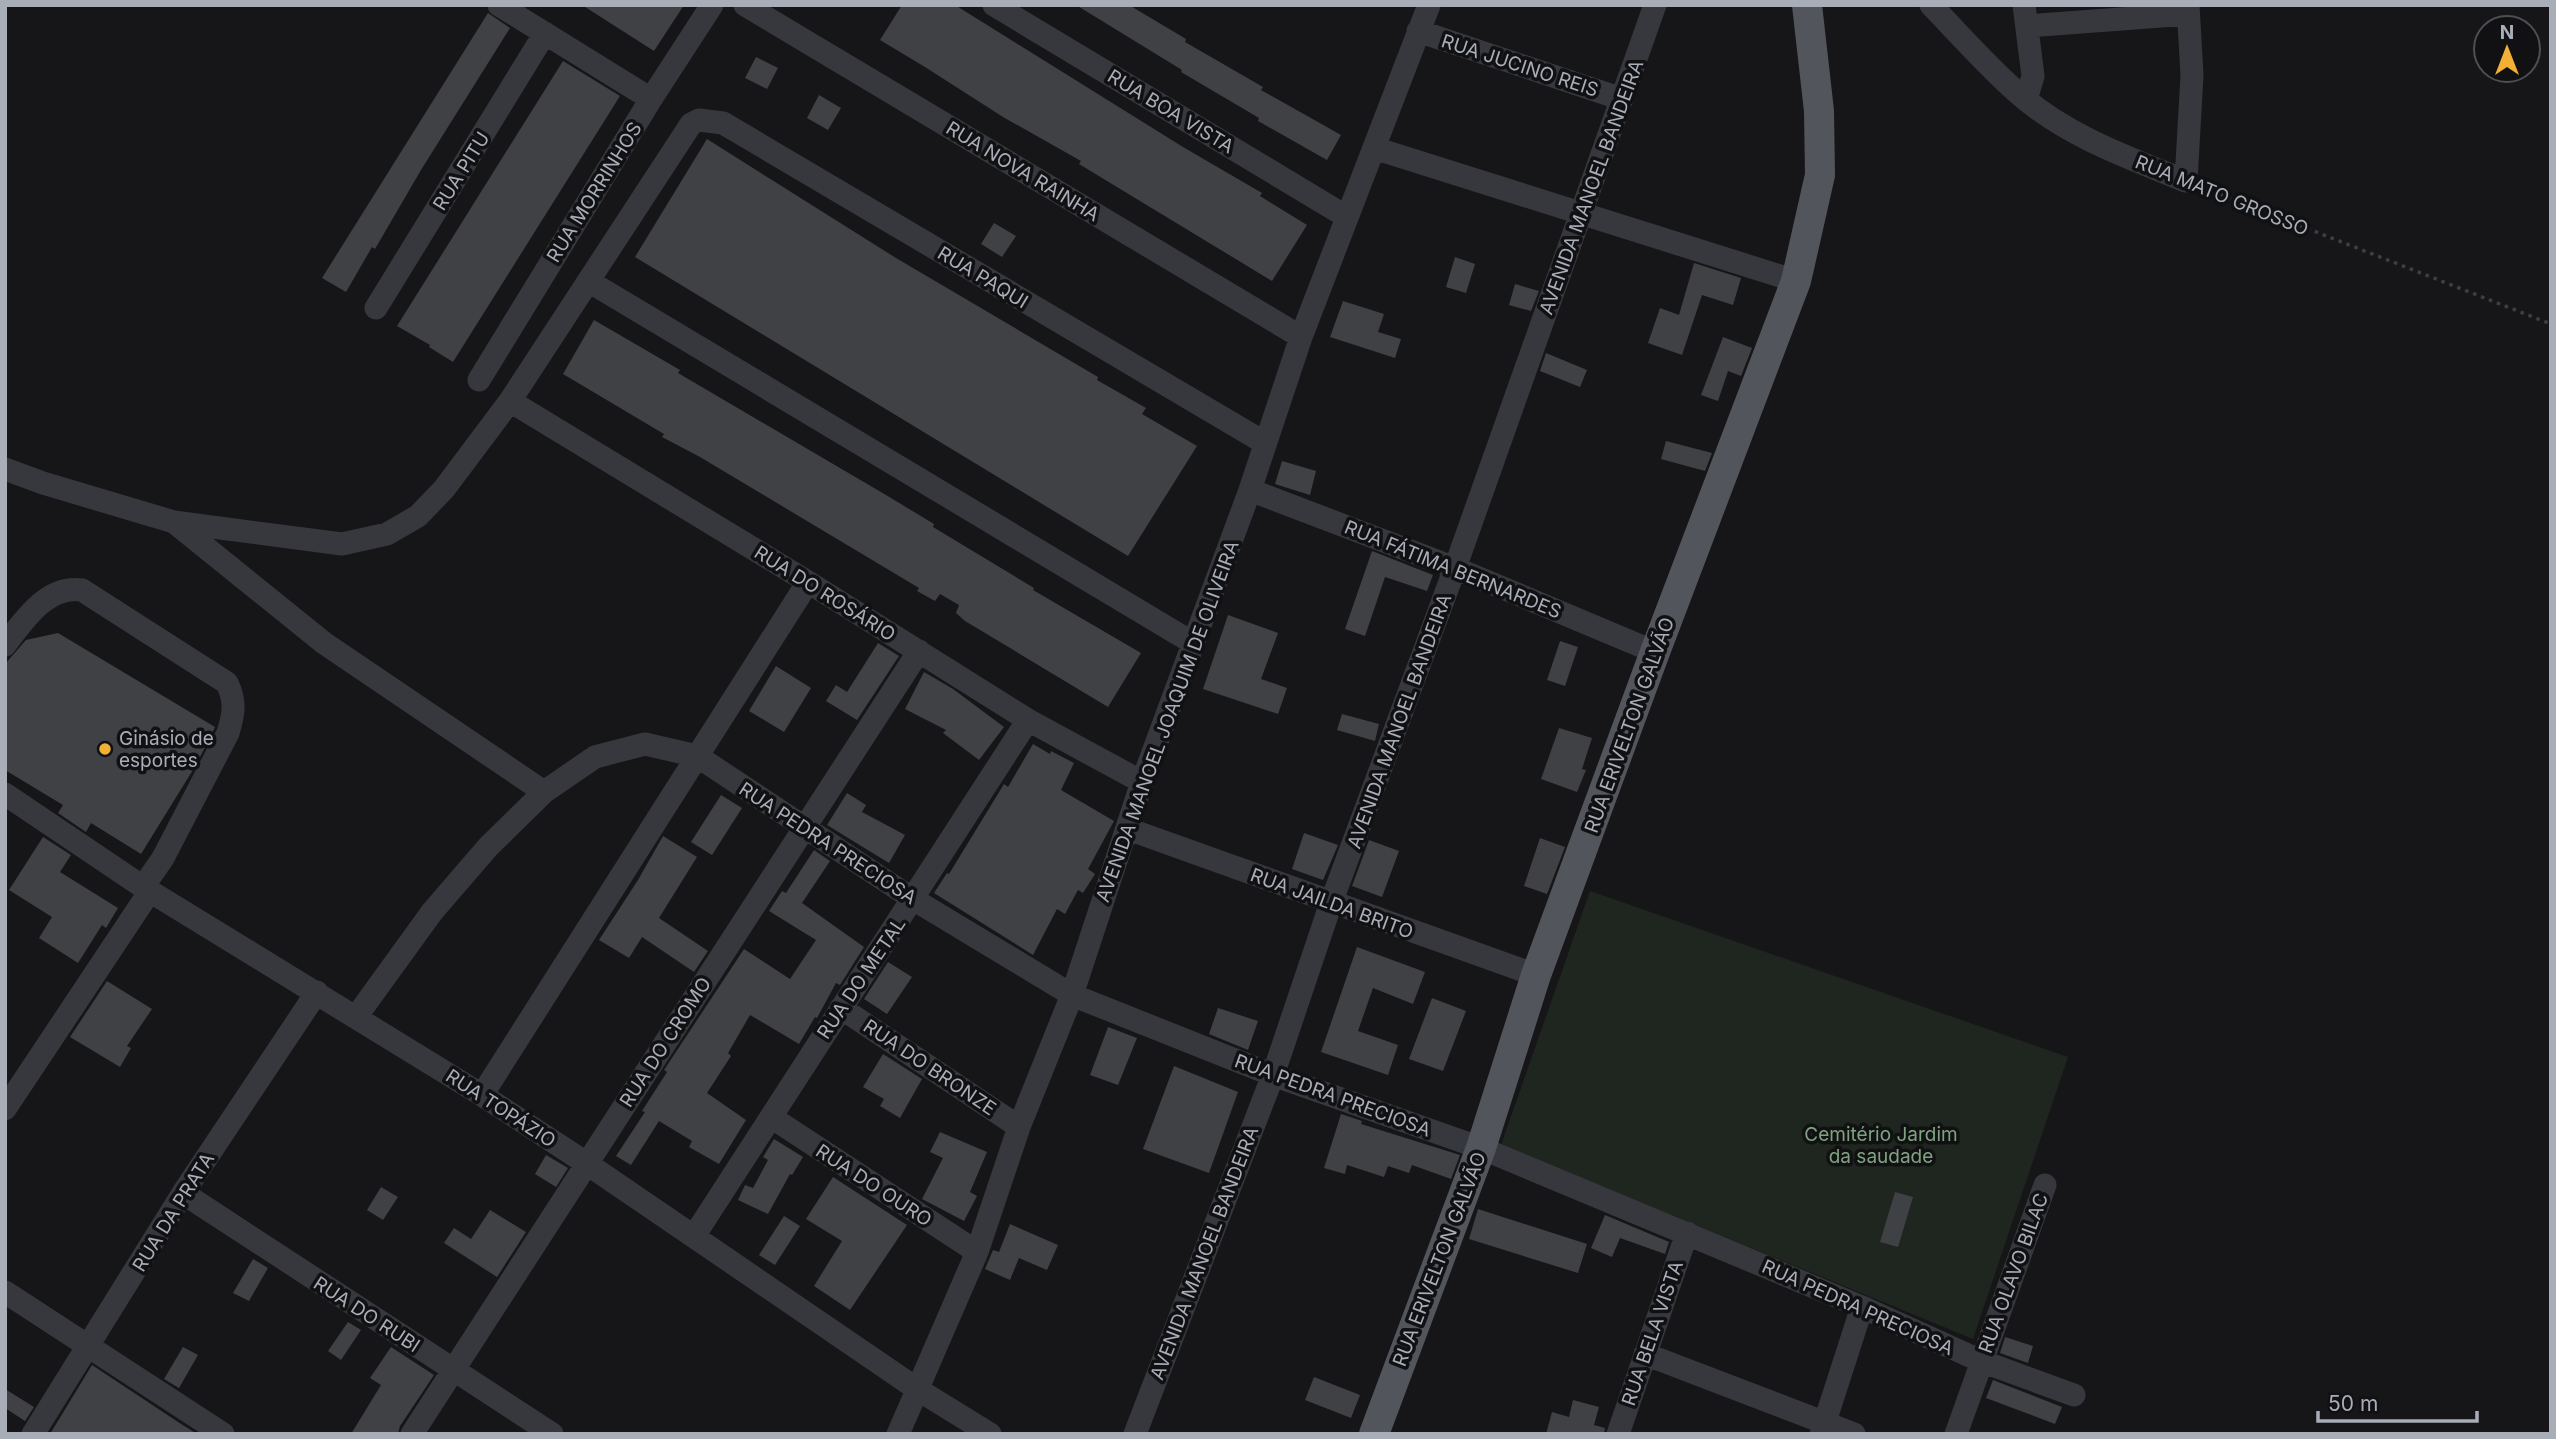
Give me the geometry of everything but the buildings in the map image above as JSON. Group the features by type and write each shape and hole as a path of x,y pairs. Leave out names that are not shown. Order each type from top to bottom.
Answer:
{"main road":[{"name":"RUA ERIVELTON GALVÃO","path":"1374,1434 1481,1148 1536,975 1796,281 1821,175 1819,111 1807,5"}],"street":[{"path":"499,5 652,99"},
{"name":"RUA MORRINHOS","path":"479,380 712,5"},
{"name":"RUA NOVA RAINHA","path":"745,5 1301,337"},
{"name":"RUA BOA VISTA","path":"994,5 1348,217"},
{"name":"AVENIDA MANOEL JOAQUIM DE OLIVEIRA","path":"898,1434 976,1252 1019,1127 1072,995 1142,782 1250,490 1301,337 1429,5"},
{"name":"AVENIDA MANOEL BANDEIRA","path":"1135,1434 1273,1075 1331,903 1455,568 1656,5"},
{"name":"RUA MATO GROSSO","path":"1931,5 2026,100 2053,120 2101,147 2186,181"},
{"path":"2026,100 2033,76 2025,16 2188,10 2192,75 2186,181"},
{"name":"RUA JUCINO REIS","path":"1418,31 1622,99"},
{"name":"RUA PITU","path":"376,308 545,33"},
{"name":"RUA PAQUI","path":"590,282 691,124 699,120 723,123 1265,443"},
{"path":"1374,148 1796,281"},
{"path":"5,469 174,522 342,544 387,534 418,516 444,489 510,401 590,282 1193,643"},
{"name":"RUA DO ROSÁRIO","path":"510,401 808,582 1028,720 1142,782"},
{"name":"RUA FÁTIMA BERNARDES","path":"1250,490 1455,568 1655,652"},
{"path":"174,522 324,643 544,792 488,847 432,912 356,1017"},
{"path":"482,1095 808,582"},
{"path":"5,645 26,617 55,594 69,588 82,590 227,683 233,695 235,710 228,733 146,889 5,1109"},
{"name":"RUA DO CROMO","path":"412,1434 919,651"},
{"name":"RUA DO METAL","path":"694,1236 1028,720"},
{"name":"RUA PEDRA PRECIOSA","path":"544,792 595,757 645,744 697,756 913,900 1072,995 1273,1075 1481,1148 1862,1307 1981,1361 2074,1395"},
{"name":"RUA TOPÁZIO","path":"5,794 146,889 482,1095 989,1434"},
{"name":"RUA JAILDA BRITO","path":"1128,829 1536,975"},
{"name":"RUA DA PRATA","path":"33,1434 183,1193 317,992"},
{"name":"RUA DO BRONZE","path":"841,1007 1019,1127"},
{"name":"RUA DO OURO","path":"771,1117 976,1252"},
{"name":"RUA OLAVO BILAC","path":"1981,1361 2045,1185"},
{"name":"RUA DO RUBI","path":"183,1193 552,1434"},
{"name":"RUA BELA VISTA","path":"1618,1434 1687,1233"},
{"path":"5,1292 223,1434"},
{"path":"1822,1428 1862,1307"},
{"path":"1645,1354 1822,1428 1854,1434"},
{"path":"1956,1434 1981,1361"}],"path":[{"name":"RUA MATO GROSSO","path":"2186,181 2551,324"}],"green space":[{"name":"Cemitério Jardim da saudade","path":"1590,891 2068,1057 1973,1339 1501,1145"}],"place":[{"name":"Ginásio de esportes","path":"105,749"}]}
